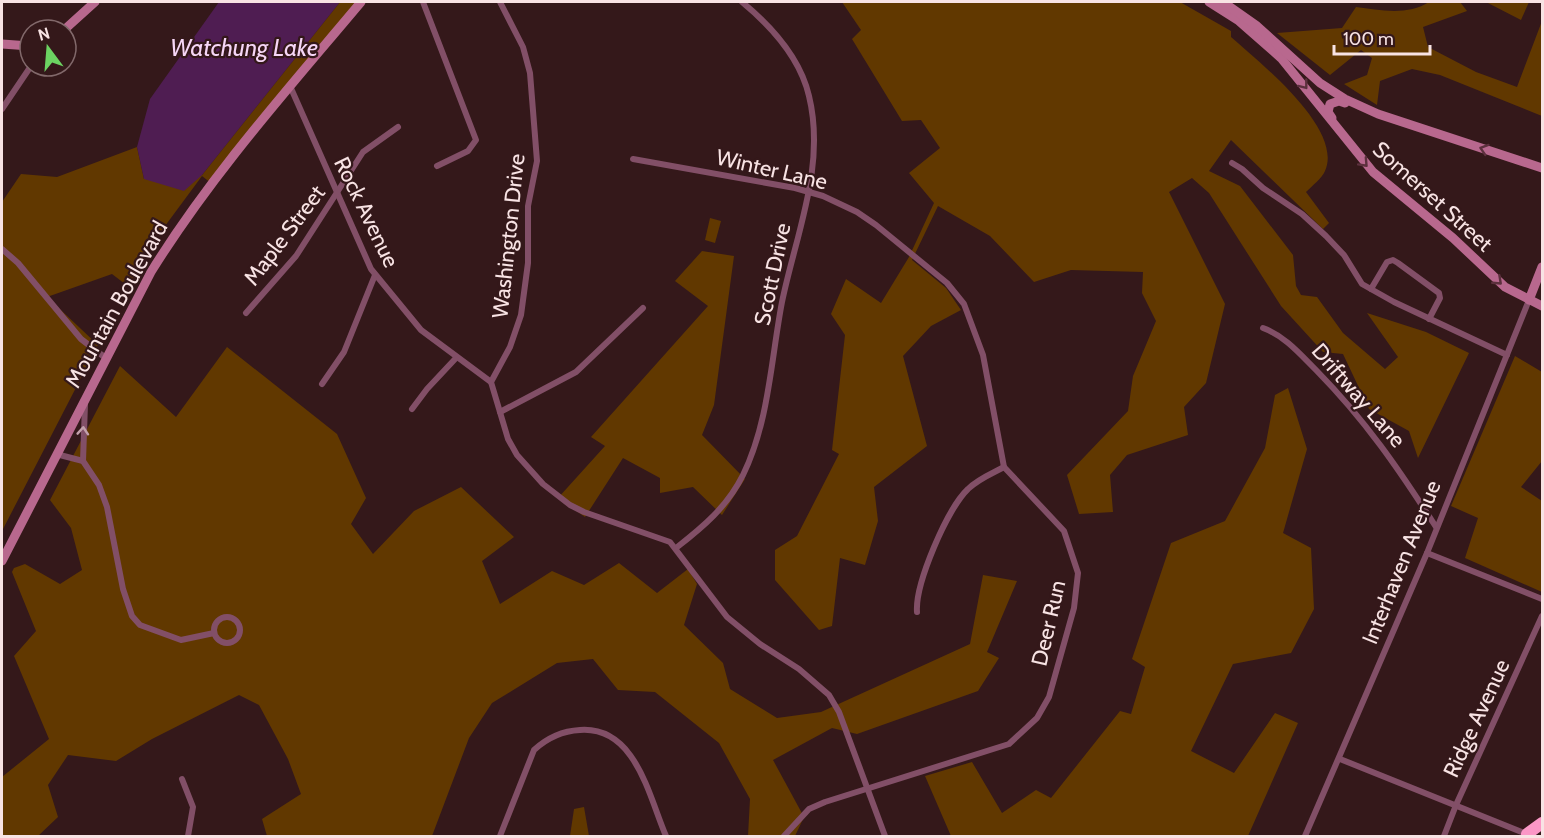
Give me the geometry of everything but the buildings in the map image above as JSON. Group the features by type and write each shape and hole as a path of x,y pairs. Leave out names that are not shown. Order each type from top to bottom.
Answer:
{"highway":[{"path":"1530,835 1542,823"}],"main road":[{"path":"77,18 95,2"},
{"name":"Mountain Boulevard","path":"2,561 151,272 171,240 211,183 360,2"},
{"name":"Somerset Street","path":"1209,2 1239,21 1281,58 1373,172 1453,238 1505,287 1542,306"},
{"path":"1223,2 1257,26 1311,75 1337,95 1378,114"},
{"path":"2,44 18,45"},
{"path":"1342,135 1328,112 1333,102 1339,100 1542,168"},
{"path":"1529,300 1542,267"}],"street":[{"path":"423,2 476,140 468,151 437,166"},
{"name":"Washington Drive","path":"491,382 510,347 521,315 528,263 528,206 537,161 530,74 523,47 500,2"},
{"name":"Scott Drive","path":"676,548 725,505 749,462 763,415 782,303 813,168 815,127 805,83 782,41 742,2"},
{"path":"2,109 23,78"},
{"name":"Rock Avenue","path":"290,86 337,196 375,275 421,330 491,382"},
{"name":"Maple Street","path":"246,312 296,256 337,196 363,152 398,127"},
{"name":"Winter Lane","path":"633,159 808,191 856,212 947,283 971,318 983,355 1004,467"},
{"path":"1232,164 1302,214 1344,255 1357,278 1371,289 1507,355"},
{"path":"2,249 18,263 81,339 107,359"},
{"path":"1371,289 1387,262 1393,260 1439,293 1440,298 1429,319"},
{"path":"322,384 344,352 375,275"},
{"name":"Interhaven Avenue","path":"1305,837 1426,553 1529,300"},
{"path":"500,412 576,372 643,308"},
{"name":"Driftway Lane","path":"1263,328 1296,350 1368,426 1436,527"},
{"path":"412,409 456,358"},
{"path":"491,382 508,439 517,455 558,497 584,512 665,539 676,548 727,617 760,644 799,669 829,695 839,712 885,837"},
{"path":"85,400 83,461 99,485 107,507 123,589 132,616 140,625 181,640 214,633"},
{"path":"56,454 83,461"},
{"path":"917,612 917,595 954,506 968,489 1004,467"},
{"name":"Deer Run","path":"784,837 808,809 867,788 1009,744 1037,718 1049,697 1077,594 1076,562 1069,540 1058,523 1004,467"},
{"path":"1426,553 1542,599"},
{"name":"Ridge Avenue","path":"1444,837 1456,805 1542,616"},
{"path":"223,617 233,618 240,626 240,634 233,642 223,642 214,633 214,626 223,617"},
{"path":"500,837 534,750 544,741 560,734 587,729 616,741 629,751 637,765 666,837"},
{"path":"1340,759 1530,835"},
{"path":"182,779 193,807 188,837"}],"shaded area":[{"path":"340,2 361,2 211,183 202,176 148,249 129,287 112,274 47,297 98,345 2,531 2,202 21,174 57,177 137,147 144,179 202,175"},
{"path":"842,2 1180,2 1231,31 1231,37 1296,98 1322,136 1328,154 1325,171 1306,192 1329,223 1323,229 1231,140 1209,171 1240,186 1293,255 1296,286 1301,295 1317,297 1343,333 1385,369 1398,357 1367,313 1426,332 1469,353 1418,458 1409,431 1369,409 1343,354 1323,352 1281,306 1209,193 1192,178 1169,192 1225,304 1206,383 1184,407 1188,435 1127,455 1110,475 1113,512 1079,514 1067,475 1128,411 1133,376 1156,321 1142,293 1143,272 1071,270 1034,282 990,236 938,206 912,260 946,288 961,310 931,326 903,356 927,446 874,487 878,521 865,565 840,558 832,626 819,630 775,580 775,550 797,536 839,454 832,450 845,335 831,314 846,279 881,303 909,257 934,203 909,173 940,148 921,120 902,121 852,39 861,30"},
{"path":"1429,2 1460,2 1467,11 1423,27 1428,47 1476,72 1517,87 1542,21 1542,116 1440,75 1412,69 1380,81 1377,105 1344,84 1367,75 1372,58 1361,50 1330,75 1277,33 1342,28 1356,7 1403,11"},
{"path":"1486,2 1529,2 1521,20"},
{"path":"710,218 721,221 715,243 705,240"},
{"path":"702,251 734,256 714,405 702,435 745,479 722,515 693,487 660,493 660,478 623,458 585,517 558,498 605,446 591,437 708,306 675,281"},
{"path":"227,347 337,434 366,498 351,524 373,554 414,511 461,487 514,537 482,561 500,604 552,571 584,585 619,563 657,593 688,569 697,584 684,625 723,663 730,689 777,718 821,712 970,644 983,575 1017,581 987,652 999,658 978,691 857,734 832,728 773,760 804,817 795,836 748,836 750,799 719,743 655,692 618,690 593,659 557,663 492,703 469,738 432,836 267,836 262,819 301,794 288,759 259,705 239,695 152,739 116,761 68,755 48,785 58,817 38,836 2,836 2,777 49,739 14,656 36,631 12,572 14,568 25,564 60,584 82,570 71,528 50,500 120,366 176,417"},
{"path":"1515,356 1542,372 1542,461 1521,487 1542,501 1542,592 1465,558 1478,518 1451,506"},
{"path":"1288,388 1307,449 1283,533 1311,548 1314,609 1291,653 1233,664 1191,751 1234,773 1275,713 1298,723 1248,836 951,836 925,776 972,762 1002,813 1036,790 1051,798 1120,711 1131,714 1145,667 1132,659 1171,543 1225,521 1265,448 1275,395"},
{"path":"584,807 589,836 570,836 574,809"}],"water":[{"name":"Watchung Lake","path":"219,2 340,2 202,175 184,191 144,179 137,147 150,99"}]}
